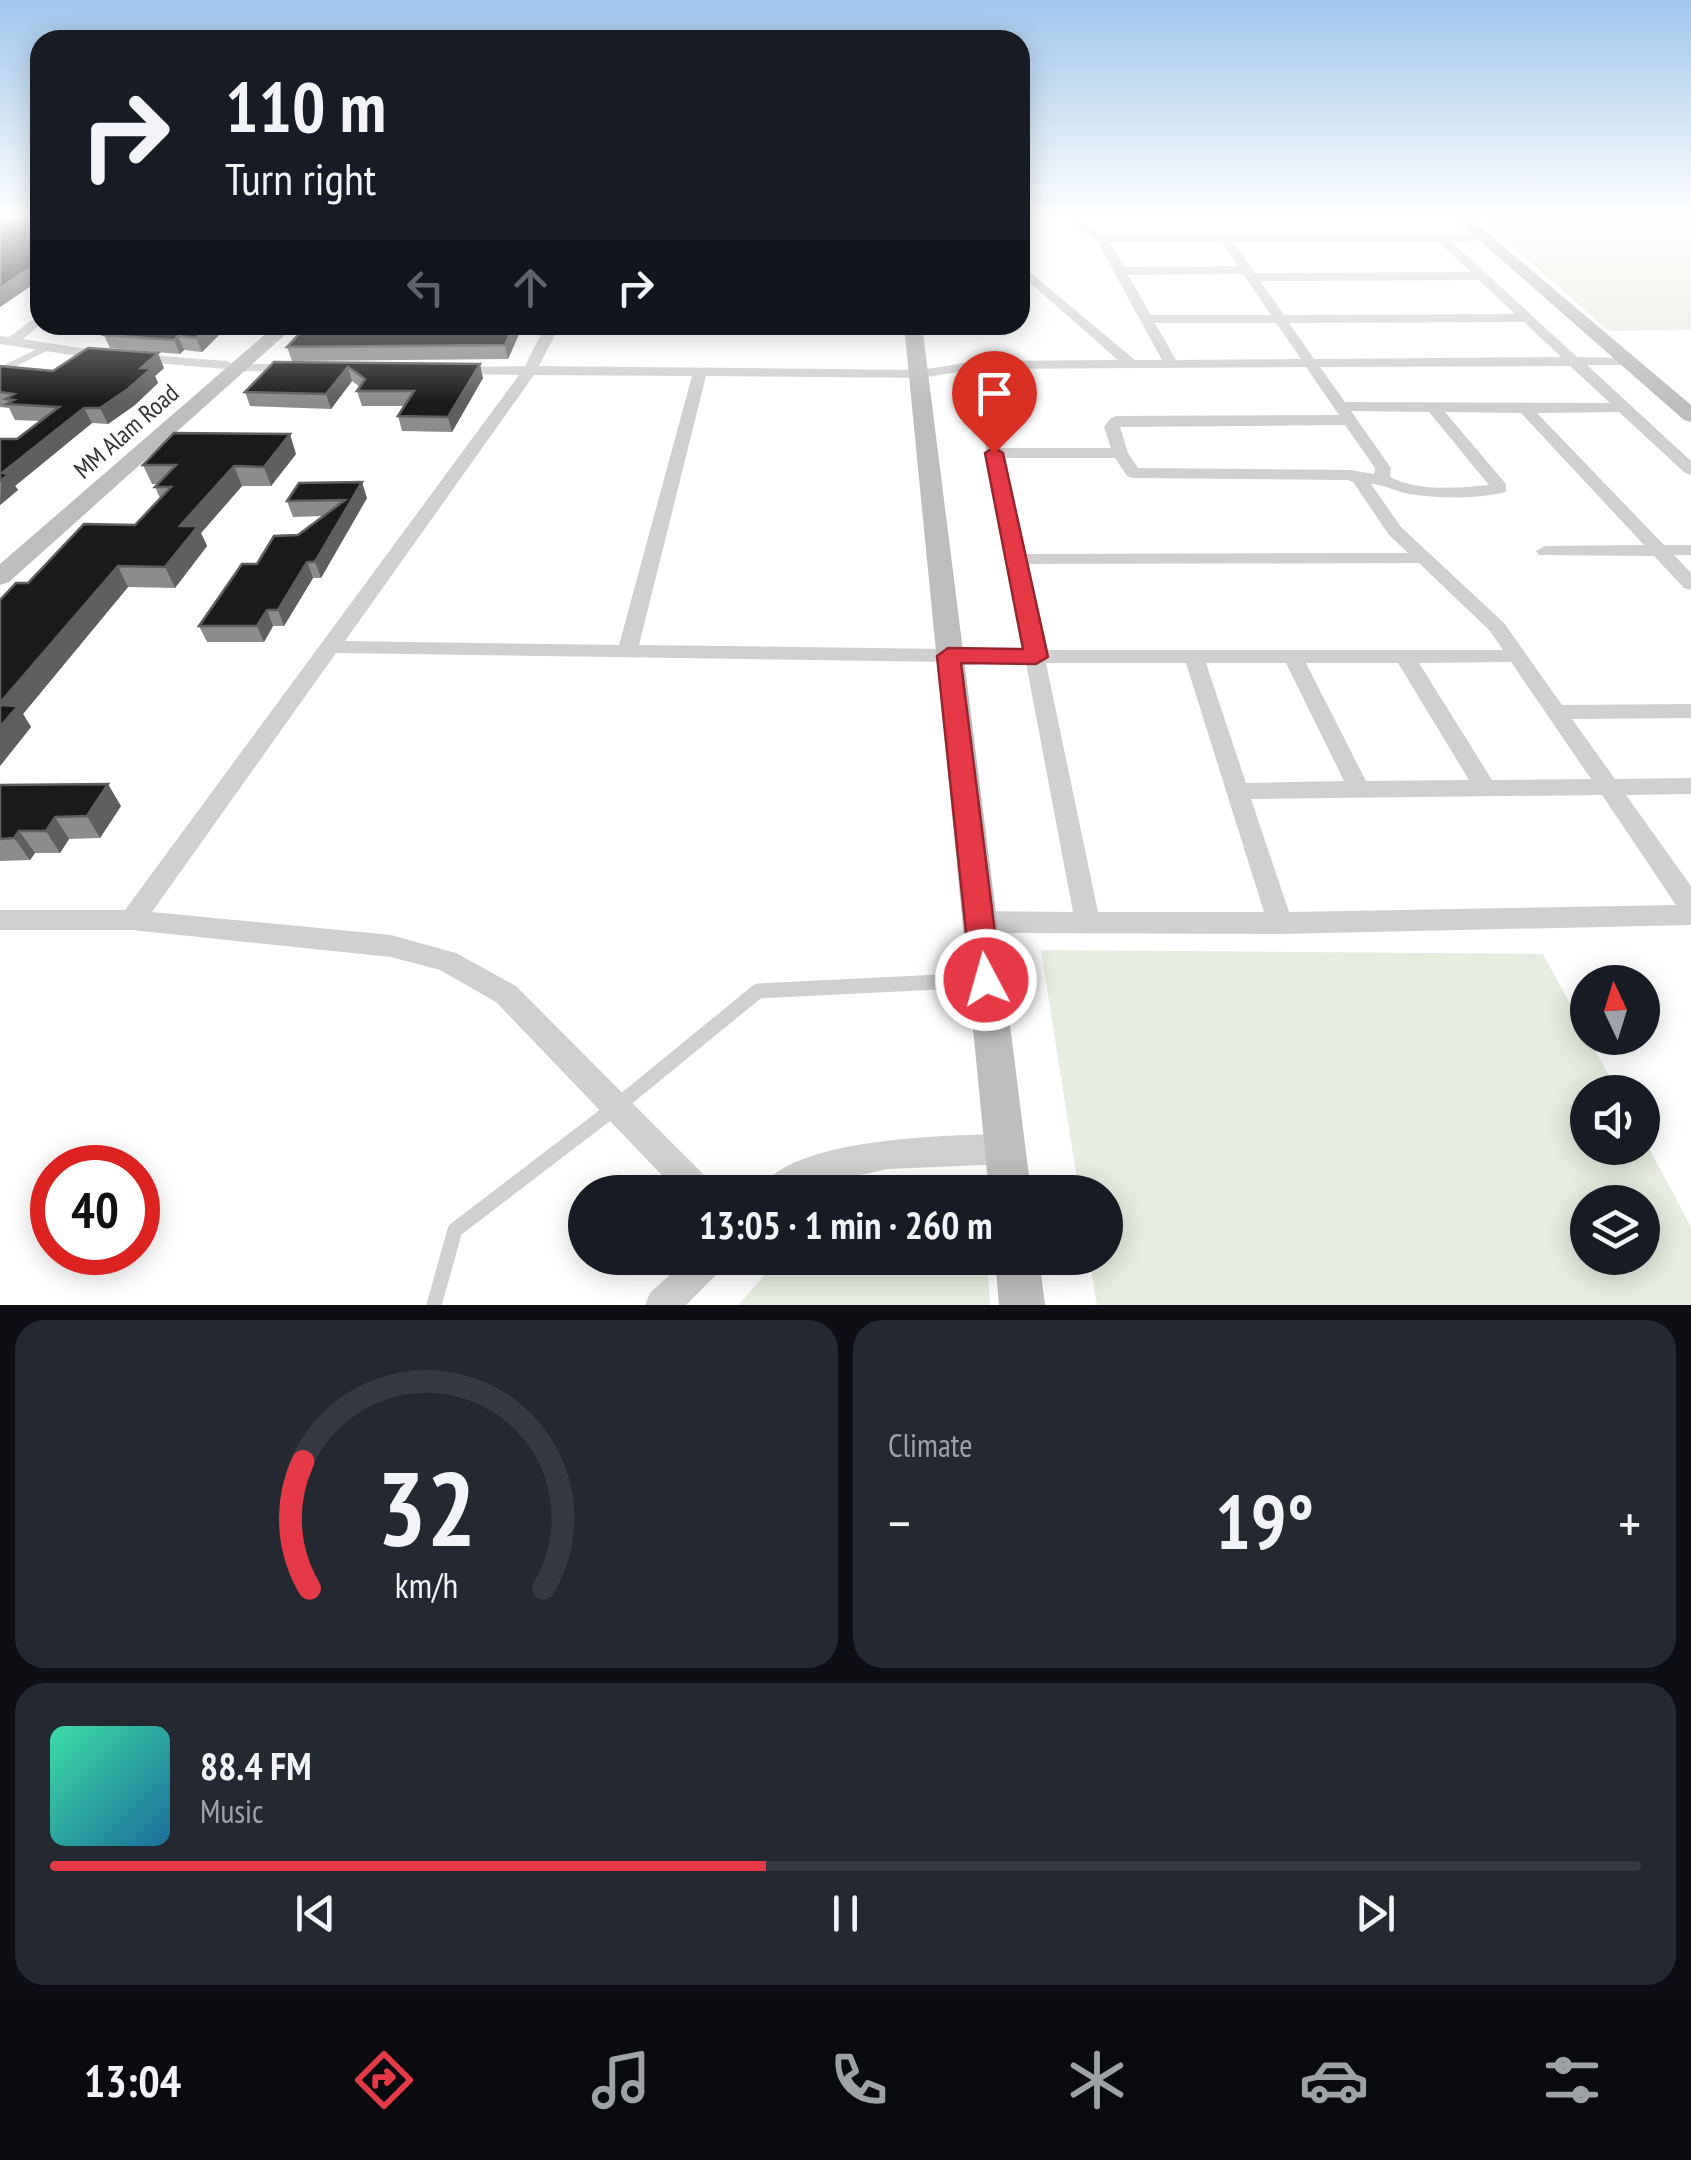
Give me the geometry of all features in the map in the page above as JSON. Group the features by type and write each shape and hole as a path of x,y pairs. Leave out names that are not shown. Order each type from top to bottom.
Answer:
{"street":[{"path":"1035,280 1130,363"},
{"path":"1125,280 1170,362"},
{"path":"1253,280 1383,468 1382,479"},
{"path":"1487,280 1691,470"},
{"path":"1537,280 1691,416"},
{"path":"1543,280 1691,400"},
{"path":"1147,319 1527,318"},
{"path":"6,342 30,325"},
{"name":"MM Alam Road","path":"0,576 234,366 263,335"},
{"name":"MM Alam Road","path":"0,558 275,335"},
{"path":"132,920 530,370 548,335"},
{"path":"915,335 1008,1175"},
{"path":"6,342 234,366 318,368"},
{"path":"434,370 920,374 977,365 1627,361"},
{"path":"977,365 1088,923"},
{"path":"627,652 700,372"},
{"path":"1432,406 1500,488 1410,490 1388,485 1382,479 1350,475 1133,474 1120,453 1112,427 1112,414 1346,413 1432,406 1625,407"},
{"path":"1525,409 1691,584"},
{"path":"994,453 1120,453"},
{"path":"1359,479 1395,531 1497,627 1691,906"},
{"path":"1545,551 1691,550"},
{"path":"1017,559 1424,558"},
{"path":"332,647 1036,657 1517,656"},
{"path":"1406,656 1484,788"},
{"path":"1293,657 1358,789"},
{"path":"1194,658 1280,923"},
{"path":"1559,712 1691,711"},
{"path":"1238,790 1691,786"},
{"path":"980,922 1280,923 1691,915"},
{"path":"0,920 132,920 391,946 446,961 506,994 682,1175"},
{"path":"806,1175 817,1169 892,1152 1006,1149"},
{"path":"662,1305 693,1275"},
{"path":"1019,1275 1022,1305"}],"lane":[{"path":"5,368 46,348"},
{"path":"434,1305 455,1230 616,1107 758,991 986,980"}],"shaded area":[{"path":"1551,280 1691,280 1691,330 1609,331"},
{"path":"1041,950 1543,954 1570,1004 1570,1055 1598,1055 1609,1075 1570,1075 1570,1165 1658,1165 1691,1227 1691,1305 1097,1305 1092,1275 1123,1275 1123,1175 1076,1175"},
{"path":"765,1275 988,1275 990,1305 738,1305"}],"building":[{"path":"104,335 199,335 178,336 174,340"},
{"path":"298,335 510,335 505,345 287,347"},
{"path":"88,348 158,353 141,368 152,368 128,389 100,408 84,408 2,473 9,474 0,481 0,439 17,439 59,407 7,404 14,400 6,399 14,394 0,392 0,366 53,371"},
{"path":"274,362 480,364 448,417 398,416 414,391 357,391 365,379 348,367 326,394 245,392"},
{"path":"174,433 290,434 264,467 234,466 180,526 198,526 165,567 118,566 0,703 0,600 16,583 28,583 84,524 135,525 171,487 155,487 176,465 143,465"},
{"path":"362,482 315,562 307,562 278,610 267,610 257,626 199,626 242,564 257,564 274,536 298,535 345,500 287,501 299,483"},
{"path":"0,705 18,706 0,727"},
{"path":"108,784 87,816 55,817 46,831 19,831 14,838 0,839 0,785"}],"route":[{"path":"986,980 948,656 1036,657 994,453"}]}
